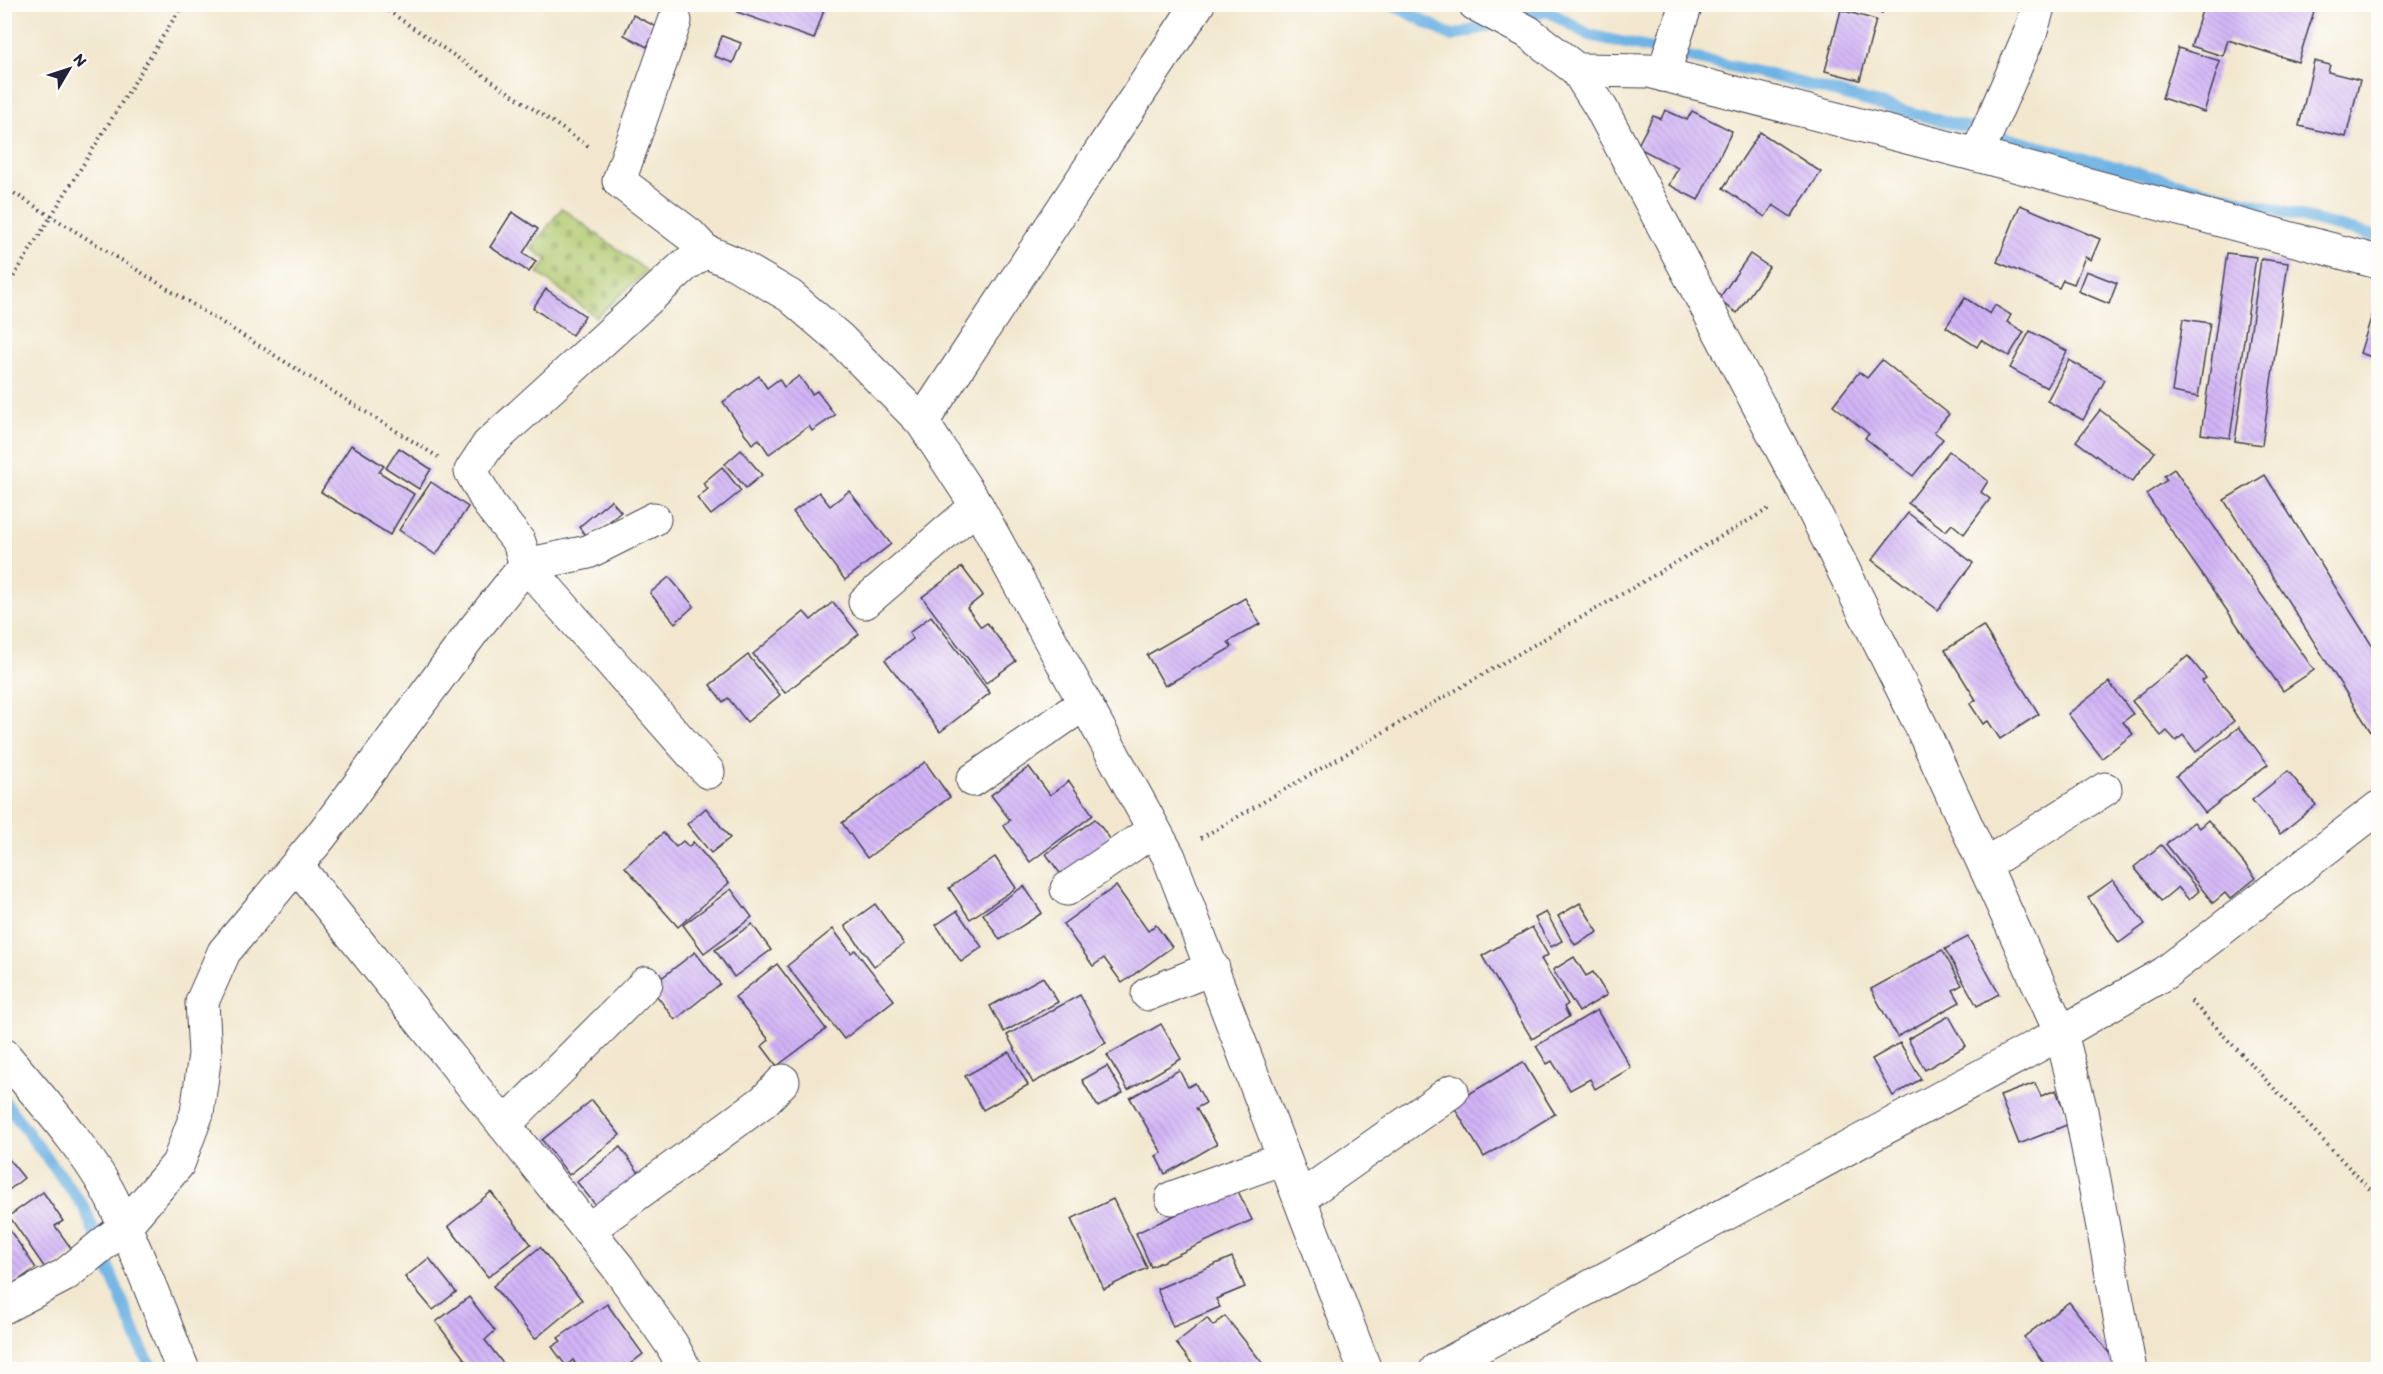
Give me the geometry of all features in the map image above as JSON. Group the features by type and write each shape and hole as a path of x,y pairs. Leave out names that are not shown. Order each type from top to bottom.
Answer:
{"street":[{"path":"922,422 1198,4"},
{"path":"1475,4 1528,32 1577,70 1601,108 1653,201 1803,489 1920,724 1986,864 2061,1033 2081,1111 2130,1370"},
{"path":"1663,75 1686,4"},
{"path":"1977,155 2031,31 2039,4"},
{"path":"675,21 619,180 690,235 705,251 734,263 790,296 840,339 922,422 977,506 1162,843 1213,968 1365,1370"},
{"path":"1577,70 1649,71 2379,262"},
{"path":"705,251 684,266 488,445 471,471 489,504 519,542 526,565 708,772"},
{"path":"865,602 977,506"},
{"path":"4,1307 65,1275 123,1228 178,1164 197,1113 205,1054 202,1002 224,952 297,866 473,631 526,565 588,552 654,519"},
{"path":"973,780 1085,703"},
{"path":"1986,864 2105,789"},
{"path":"1436,1370 2061,1033 2165,973 2379,808"},
{"path":"1067,889 1162,843"},
{"path":"297,866 617,1266 672,1345 685,1370"},
{"path":"1148,994 1213,968"},
{"path":"504,1125 646,983"},
{"path":"4,1054 93,1170 115,1205 183,1370"},
{"path":"588,1230 764,1101 783,1081"},
{"path":"1300,1198 1452,1091"},
{"path":"1172,1198 1284,1158"}],"path":[{"path":"4,292 183,4"},
{"path":"378,4 621,170"},
{"path":"4,187 453,467 471,471"},
{"path":"1162,843 1803,489"},
{"path":"2165,973 2379,1198"}],"green space":[{"path":"562,208 647,271 596,317 538,273 547,260 531,248"}],"building":[{"path":"739,4 826,4 814,39 737,12"},
{"path":"1851,4 1884,4 1882,13"},
{"path":"2204,4 2304,4 2315,8 2298,62 2228,40 2223,56 2191,46"},
{"path":"1841,10 1876,20 1860,80 1825,71"},
{"path":"633,15 657,27 647,47 624,35"},
{"path":"722,36 741,43 733,63 714,56"},
{"path":"2178,48 2220,61 2204,112 2162,98"},
{"path":"2314,61 2330,65 2328,72 2360,80 2346,137 2299,126"},
{"path":"1665,110 1687,120 1692,111 1732,131 1698,200 1669,185 1678,168 1637,147 1653,116 1661,119"},
{"path":"1760,132 1821,172 1791,217 1773,205 1765,217 1723,188"},
{"path":"2020,205 2100,239 2091,260 2085,257 2074,284 2063,280 2059,288 1997,262"},
{"path":"512,212 538,229 523,253 536,261 529,272 490,247"},
{"path":"2227,253 2256,257 2230,438 2201,434"},
{"path":"1750,254 1769,267 1737,313 1718,300"},
{"path":"2261,259 2288,263 2262,445 2235,441"},
{"path":"2086,271 2117,283 2109,304 2078,291"},
{"path":"546,289 585,316 572,335 533,308"},
{"path":"1965,298 1990,314 1995,305 2011,315 2007,322 2024,332 2009,356 1981,340 1977,347 1946,327"},
{"path":"2376,302 2378,303 2378,359 2360,353"},
{"path":"2183,319 2210,323 2198,397 2172,392"},
{"path":"2030,331 2067,351 2047,388 2010,368"},
{"path":"1882,360 1949,414 1934,432 1943,439 1913,476 1865,438 1869,434 1833,405 1859,372 1867,378"},
{"path":"2069,360 2105,380 2083,420 2047,401"},
{"path":"759,376 767,388 779,379 784,387 799,376 812,394 817,391 835,415 812,431 809,426 769,454 759,439 752,444 723,402"},
{"path":"2100,410 2155,452 2132,482 2076,441"},
{"path":"351,445 384,466 379,472 414,494 390,535 321,492"},
{"path":"399,448 431,469 419,489 386,468"},
{"path":"741,450 762,475 746,488 725,464"},
{"path":"1949,451 1988,481 1981,492 1990,499 1964,534 1952,524 1946,531 1908,503"},
{"path":"722,467 741,491 711,515 697,498 708,489 703,483"},
{"path":"2174,469 2314,670 2283,691 2146,494 2167,480 2164,476"},
{"path":"2265,475 2378,655 2378,738 2376,740 2224,500"},
{"path":"431,482 468,507 436,555 399,530"},
{"path":"849,491 891,544 845,580 793,512 819,492 830,506"},
{"path":"611,500 621,512 588,539 579,527"},
{"path":"1908,513 1973,563 1938,610 1872,560"},
{"path":"962,567 983,595 967,608 981,627 987,623 1016,661 986,683 922,597"},
{"path":"669,577 694,606 675,623 650,593"},
{"path":"1245,598 1260,624 1228,642 1232,647 1165,686 1147,655"},
{"path":"833,602 859,634 785,693 753,654 804,612 811,620"},
{"path":"931,616 990,693 940,732 885,660 913,639 909,633"},
{"path":"1983,626 2039,714 2000,739 1988,721 1983,724 1970,704 1976,700 1945,650"},
{"path":"748,655 780,695 747,722 728,698 723,702 710,685"},
{"path":"2188,656 2206,678 2202,681 2234,721 2196,752 2183,735 2176,741 2167,731 2161,736 2132,701"},
{"path":"2109,682 2133,714 2123,722 2133,734 2102,758 2068,714"},
{"path":"2239,727 2268,764 2205,813 2176,776"},
{"path":"925,762 950,797 867,858 842,823"},
{"path":"1029,767 1050,795 1069,781 1093,815 1030,862 1003,825 1010,820 991,795"},
{"path":"2288,771 2316,805 2280,834 2252,800"},
{"path":"706,808 730,838 711,853 687,824"},
{"path":"1095,819 1111,840 1062,876 1046,854"},
{"path":"2208,820 2256,878 2230,899 2225,893 2213,903 2166,844 2194,822 2199,828"},
{"path":"663,833 676,847 683,841 689,847 693,842 729,883 678,927 625,867"},
{"path":"2161,845 2199,891 2189,900 2178,887 2161,901 2134,867"},
{"path":"995,857 1016,888 970,919 949,888"},
{"path":"2113,880 2145,924 2119,943 2088,898"},
{"path":"1024,886 1042,913 1000,940 983,914"},
{"path":"1116,886 1148,931 1156,925 1172,947 1122,983 1104,958 1093,966 1063,924"},
{"path":"731,889 752,917 704,953 683,925"},
{"path":"1580,903 1598,932 1575,945 1558,916"},
{"path":"875,904 904,944 874,966 845,926"},
{"path":"957,911 982,947 961,962 936,925"},
{"path":"1546,912 1562,941 1551,947 1535,918"},
{"path":"752,924 771,950 734,977 715,950"},
{"path":"1532,927 1548,955 1541,959 1568,1004 1564,1007 1569,1017 1532,1039 1482,956"},
{"path":"833,929 851,953 855,950 894,1000 844,1039 787,966"},
{"path":"1968,937 1999,994 1977,1006 1945,949"},
{"path":"1942,950 1962,985 1953,990 1960,1002 1897,1037 1871,989"},
{"path":"695,952 720,984 675,1020 650,987"},
{"path":"1574,957 1586,976 1593,972 1607,995 1579,1012 1553,970"},
{"path":"777,964 826,1029 777,1066 762,1046 769,1040 735,997"},
{"path":"1043,977 1058,1002 1004,1032 990,1006"},
{"path":"1080,995 1106,1043 1033,1083 1007,1035"},
{"path":"1597,1010 1631,1068 1595,1089 1590,1079 1570,1090 1552,1061 1547,1064 1536,1046"},
{"path":"1949,1016 1966,1046 1925,1070 1908,1039"},
{"path":"1161,1024 1181,1059 1128,1090 1107,1055"},
{"path":"1900,1043 1921,1079 1893,1096 1872,1059"},
{"path":"1009,1052 1028,1085 983,1110 965,1076"},
{"path":"1523,1062 1555,1114 1484,1157 1452,1104"},
{"path":"1107,1066 1123,1093 1098,1107 1082,1080"},
{"path":"1179,1070 1188,1087 1195,1083 1206,1103 1196,1108 1217,1144 1165,1174 1156,1156 1162,1153 1130,1098"},
{"path":"2035,1083 2041,1096 2056,1090 2069,1124 2019,1144 2000,1096"},
{"path":"592,1100 620,1135 569,1175 542,1140"},
{"path":"620,1147 640,1174 598,1208 577,1182"},
{"path":"4,1153 24,1178 4,1194"},
{"path":"1236,1187 1252,1220 1151,1267 1136,1233"},
{"path":"43,1192 63,1221 55,1226 74,1252 47,1271 9,1216"},
{"path":"491,1192 531,1244 488,1277 448,1226"},
{"path":"1113,1199 1147,1268 1104,1289 1071,1219"},
{"path":"4,1222 36,1268 4,1290"},
{"path":"540,1247 582,1300 535,1339 493,1286"},
{"path":"1232,1257 1245,1287 1216,1299 1220,1307 1173,1327 1157,1289"},
{"path":"429,1258 456,1292 433,1310 405,1277"},
{"path":"469,1297 495,1331 485,1340 508,1370 473,1370 436,1322"},
{"path":"2069,1302 2120,1367 2117,1370 2049,1370 2024,1337"},
{"path":"607,1304 643,1354 622,1370 579,1370 573,1360 566,1366 552,1347 561,1341 558,1338"},
{"path":"1225,1316 1268,1370 1197,1370 1176,1343 1207,1318 1213,1326"}],"waterway":[{"path":"1392,4 1452,36 1499,23"},
{"path":"1516,19 1548,11 1589,35 1766,74 2378,237"},
{"path":"4,1101 84,1207 142,1350 153,1370"}]}
